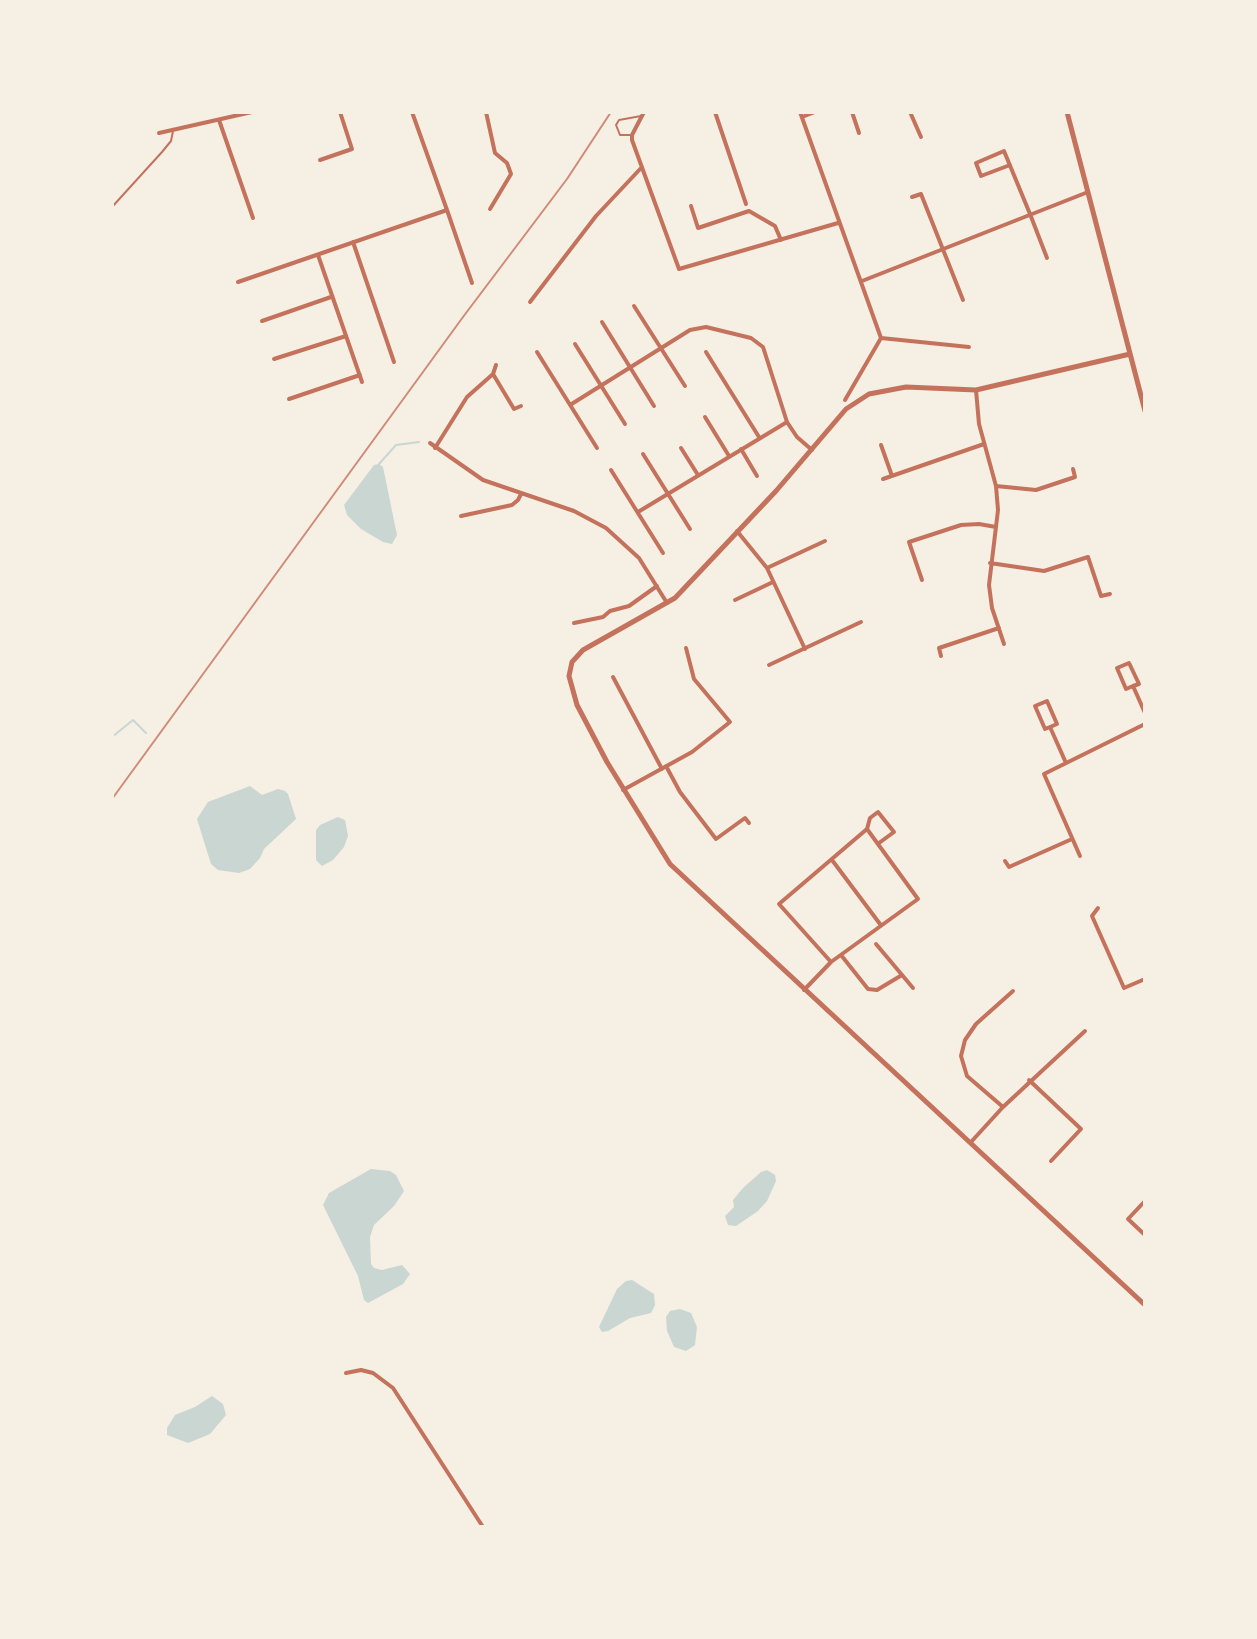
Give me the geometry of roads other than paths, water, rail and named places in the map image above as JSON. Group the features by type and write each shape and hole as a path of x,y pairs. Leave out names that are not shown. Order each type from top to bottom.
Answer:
{"street":[{"path":"159,133 252,112"},
{"path":"320,160 352,149 340,112"},
{"path":"412,112 472,283"},
{"path":"486,112 495,153 507,163 511,174 490,209"},
{"path":"715,112 746,204"},
{"path":"815,112 801,114 881,338 845,400"},
{"path":"852,112 859,133"},
{"path":"910,112 921,137"},
{"path":"1067,112 1145,411"},
{"path":"643,114 632,135 679,269 838,223"},
{"path":"219,120 253,218"},
{"path":"1010,165 981,176 976,163 1004,151 1010,165 1030,214 1047,258"},
{"path":"530,302 596,216 642,167"},
{"path":"862,281 1088,192"},
{"path":"487,193 496,199"},
{"path":"912,197 921,194 963,300"},
{"path":"691,206 698,228 749,211 775,226 781,240"},
{"path":"238,282 447,210"},
{"path":"353,242 394,362"},
{"path":"318,255 362,382"},
{"path":"262,321 333,297"},
{"path":"634,306 685,386"},
{"path":"602,322 654,406"},
{"path":"570,405 661,348 697,328 706,327 757,341 767,354 787,422 797,437 812,450"},
{"path":"274,359 346,336"},
{"path":"881,338 969,347"},
{"path":"575,344 625,424"},
{"path":"537,352 597,448"},
{"path":"706,352 759,437"},
{"path":"1130,354 976,390 906,387 869,394 846,409 812,450 667,603 591,644 576,656 569,669 569,684 577,705 623,790 670,864 1145,1305"},
{"path":"435,448 467,397 493,374 496,365"},
{"path":"493,374 514,409 521,406"},
{"path":"289,399 360,375"},
{"path":"976,390 984,444 996,486 990,596 1004,644"},
{"path":"705,417 729,456"},
{"path":"638,512 787,422"},
{"path":"430,443 483,480 574,511 606,528 639,558 667,603"},
{"path":"883,479 984,444"},
{"path":"881,445 892,476"},
{"path":"681,448 698,475"},
{"path":"741,449 757,476"},
{"path":"643,454 690,529"},
{"path":"996,486 1036,490 1075,477 1073,469"},
{"path":"611,470 663,553"},
{"path":"461,516 512,505 521,494"},
{"path":"922,580 909,542 969,523 996,527"},
{"path":"737,531 767,568 805,649"},
{"path":"767,568 825,541"},
{"path":"990,563 1044,571 1088,557 1101,596 1110,594"},
{"path":"735,600 773,582"},
{"path":"574,623 603,617 610,611 629,606 657,586"},
{"path":"769,665 861,622"},
{"path":"941,656 939,648 999,628"},
{"path":"623,790 692,752 730,722 694,679 686,648"},
{"path":"1129,663 1139,684 1133,686 1126,689 1117,668 1129,663"},
{"path":"613,677 664,768 716,839 745,818 749,823"},
{"path":"1133,686 1145,713"},
{"path":"1047,701 1057,724 1050,727 1045,729 1035,706 1047,701"},
{"path":"1080,856 1044,774 1145,724"},
{"path":"1050,727 1066,763"},
{"path":"831,962 779,904 867,829 870,818 878,812 894,832 879,844"},
{"path":"804,990 831,962 918,899 867,829"},
{"path":"1005,861 1009,867 1072,839"},
{"path":"832,860 880,924"},
{"path":"1098,908 1092,916 1124,988 1145,979"},
{"path":"876,944 913,988"},
{"path":"841,955 868,989 877,990 902,975"},
{"path":"1003,1107 967,1076 961,1056 965,1040 976,1024 1013,991"},
{"path":"970,1144 1029,1080 1085,1031"},
{"path":"1029,1080 1081,1129 1051,1161"},
{"path":"1145,1201 1128,1219 1145,1235"},
{"path":"346,1373 361,1370 373,1373 393,1388 483,1527"}],"lane":[{"path":"632,135 620,135 617,122 643,114"},
{"path":"112,207 171,141 173,131"}],"waterway":[{"path":"379,464 396,445 419,442"},
{"path":"112,737 133,720 146,733"}],"tram line":[{"path":"112,799 567,179 611,112"}]}
